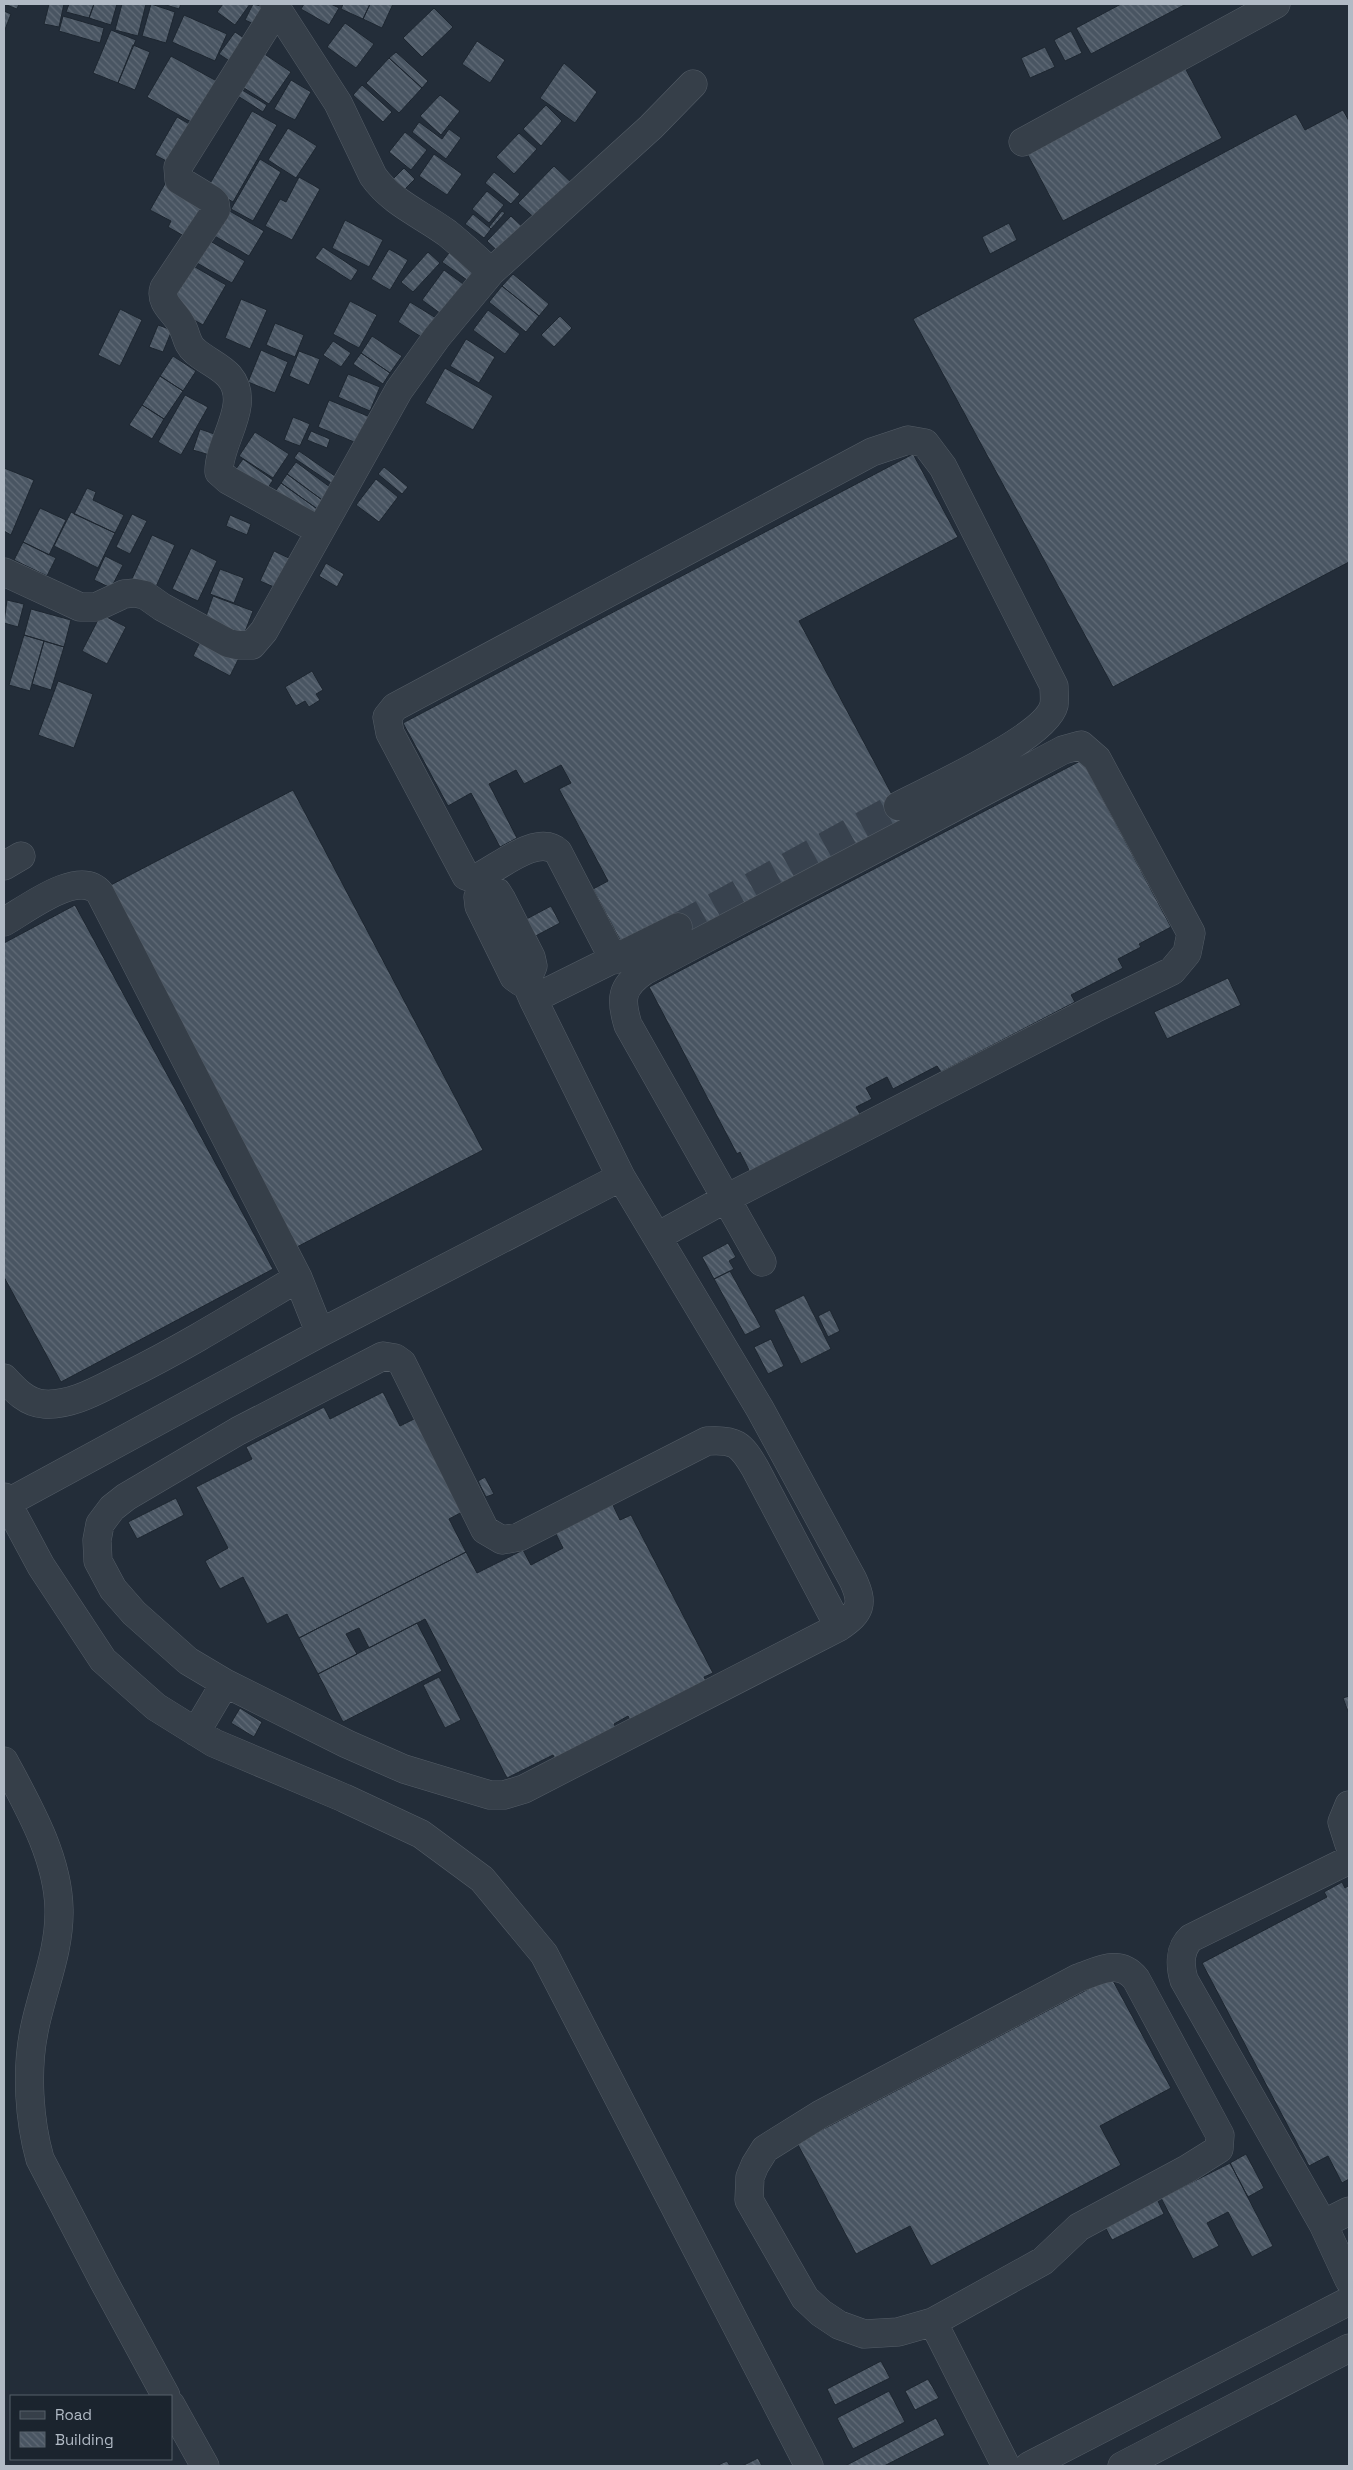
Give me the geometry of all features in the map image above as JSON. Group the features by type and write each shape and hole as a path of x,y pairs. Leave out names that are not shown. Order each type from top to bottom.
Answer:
{"street":[{"path":"1023,142 1276,4"},
{"path":"320,531 228,480 219,472 221,456 237,407 233,383 229,376 190,346 182,325 166,304 162,294 164,288 216,210 212,200 179,180 178,167 276,6 338,103 373,176 380,186 402,206 446,233 490,272"},
{"path":"4,572 80,607 96,607 124,594 136,593 145,595 162,607 228,642 237,645 252,645 264,631 398,390 437,337 490,272 651,128 693,84"},
{"path":"481,882 466,876 390,733 387,717 395,707 872,452 908,440 925,443 943,467 1054,686 1054,706 1042,723 1021,741 898,806"},
{"path":"658,1236 727,1198 1094,1009 1172,971 1187,953 1192,933 1097,759 1081,746 1063,750 644,971 631,980 624,993 623,1008 628,1025 727,1198 762,1262"},
{"path":"614,960 558,852 553,848 546,845 537,846 510,858 481,882 478,906 514,976 530,991 621,1177 760,1409 853,1580 860,1596 860,1605 857,1612 839,1627 524,1789 504,1795 490,1795 404,1769 347,1744 225,1683 188,1661 134,1613 113,1589 98,1561 96,1540 100,1524 112,1508 126,1497 238,1431 383,1356 395,1358 402,1363 486,1530 502,1540 519,1537 707,1441 732,1442 740,1447 751,1461 839,1627"},
{"path":"4,922 61,889 76,884 86,884 95,887 100,893 298,1278 320,1333"},
{"path":"530,991 614,960 678,928"},
{"path":"621,1177 320,1333 5,1500 41,1566 103,1660 156,1707 214,1743 344,1798 421,1834 482,1879 544,1954 809,2466"},
{"path":"4,1378 17,1392 43,1404 61,1403 86,1396 171,1354 298,1278"},
{"path":"196,1732 225,1683"},
{"path":"4,1762 40,1834 54,1871 59,1908 58,1944 34,2033 30,2103 35,2141 40,2159 80,2237 165,2395"},
{"path":"1349,1805 1342,1822 1349,1844"},
{"path":"1349,1860 1191,1938 1185,1944 1182,1958 1184,1980 1323,2224 1349,2280"},
{"path":"1111,1967 1129,1970 1136,1979 1220,2135 1218,2149 1187,2169 1079,2227 1043,2261 933,2322 898,2332 864,2334 838,2325 821,2313 805,2298 749,2200 750,2177 755,2165 765,2149 821,2114 1078,1978 1111,1967"},
{"path":"1323,2224 1349,2212"},
{"path":"1029,2466 1349,2301"},
{"path":"933,2322 1006,2466"},
{"path":"1122,2466 1349,2348"},
{"path":"172,2407 205,2466"}],"building":[{"path":"4,4 19,4 17,9"},
{"path":"49,4 64,4 59,27 44,24"},
{"path":"69,4 94,4 89,18 66,12"},
{"path":"94,4 117,4 111,25 89,18"},
{"path":"122,4 146,4 138,36 115,30"},
{"path":"151,4 175,12 166,43 142,36"},
{"path":"163,4 181,4 179,9"},
{"path":"223,4 250,4 235,25 217,12"},
{"path":"253,4 264,7 256,25 245,20"},
{"path":"304,4 331,4 339,8 329,25 301,9"},
{"path":"343,4 370,4 363,19 341,9"},
{"path":"370,4 393,4 382,28 363,19"},
{"path":"1121,4 1186,4 1091,54 1076,28"},
{"path":"434,8 453,27 422,57 403,38"},
{"path":"4,11 11,14 4,32"},
{"path":"184,15 227,34 215,61 172,42"},
{"path":"63,16 104,28 100,43 59,31"},
{"path":"345,23 374,44 356,68 327,47"},
{"path":"111,30 136,40 118,83 93,73"},
{"path":"1071,31 1082,53 1065,61 1054,40"},
{"path":"235,32 247,40 231,62 219,54"},
{"path":"477,41 505,60 490,83 462,64"},
{"path":"133,45 150,52 135,90 118,83"},
{"path":"1045,47 1055,67 1030,78 1021,58"},
{"path":"396,52 428,81 422,88 389,58"},
{"path":"263,53 291,72 269,104 241,86"},
{"path":"171,56 224,85 200,127 147,97"},
{"path":"389,58 422,88 399,113 366,83"},
{"path":"564,63 597,92 575,123 540,98"},
{"path":"1183,64 1222,138 1063,221 1023,146"},
{"path":"291,80 311,92 295,120 274,109"},
{"path":"234,85 267,105 263,112 230,91"},
{"path":"362,85 392,112 383,122 353,95"},
{"path":"440,95 460,111 441,135 420,116"},
{"path":"546,105 562,121 541,146 523,129"},
{"path":"1343,110 1349,121 1349,562 1113,687 913,319 1296,114 1305,130"},
{"path":"252,111 277,125 233,202 208,187"},
{"path":"177,117 193,126 172,164 155,155"},
{"path":"419,122 442,139 449,129 461,138 446,159 412,132"},
{"path":"288,128 317,146 296,178 268,160"},
{"path":"405,132 427,150 411,170 389,152"},
{"path":"519,133 537,149 514,174 496,157"},
{"path":"434,154 462,174 447,195 419,176"},
{"path":"260,159 281,172 253,221 231,209"},
{"path":"554,166 575,186 540,223 518,203"},
{"path":"404,168 415,179 403,191 392,180"},
{"path":"494,172 520,194 511,204 485,183"},
{"path":"299,177 320,189 292,240 265,226 280,199 286,202"},
{"path":"166,182 211,207 191,240 168,227 171,221 150,210"},
{"path":"487,191 504,205 489,223 472,209"},
{"path":"221,206 264,231 249,256 206,231"},
{"path":"502,211 505,213 491,229 489,227"},
{"path":"473,214 491,229 484,238 465,224"},
{"path":"511,216 529,233 505,258 487,241"},
{"path":"345,220 383,240 369,267 332,248"},
{"path":"1009,223 1017,240 990,254 982,237"},
{"path":"203,237 245,261 232,283 190,259"},
{"path":"323,247 358,270 351,281 315,258"},
{"path":"389,249 408,260 390,290 371,279"},
{"path":"452,249 476,268 467,280 442,262"},
{"path":"428,252 440,263 413,292 401,282"},
{"path":"190,264 226,285 203,325 180,312 169,299"},
{"path":"444,270 470,289 448,319 422,300"},
{"path":"513,274 549,304 539,316 502,286"},
{"path":"502,286 539,316 526,332 489,302"},
{"path":"241,299 267,310 250,349 225,338"},
{"path":"350,301 377,315 359,348 333,334"},
{"path":"410,302 436,318 423,338 398,322"},
{"path":"120,309 142,320 120,366 98,355"},
{"path":"488,310 520,334 505,354 473,330"},
{"path":"560,316 572,328 554,347 541,335"},
{"path":"275,323 304,335 295,357 266,345"},
{"path":"158,325 172,330 163,352 149,347"},
{"path":"372,336 402,356 390,373 361,353"},
{"path":"466,339 495,357 479,383 450,366"},
{"path":"333,341 351,353 341,367 323,355"},
{"path":"261,350 288,362 275,393 248,382"},
{"path":"299,351 320,359 309,385 289,376"},
{"path":"361,353 390,373 383,384 353,364"},
{"path":"173,356 196,371 183,391 160,376"},
{"path":"445,368 493,396 473,430 425,403"},
{"path":"348,374 380,387 370,411 338,397"},
{"path":"160,376 183,391 164,419 142,405"},
{"path":"185,395 208,407 181,455 158,442"},
{"path":"329,400 370,417 359,444 318,427"},
{"path":"142,405 164,419 152,439 129,425"},
{"path":"293,417 310,424 300,446 284,440"},
{"path":"200,429 220,436 213,456 193,450"},
{"path":"311,431 330,439 327,448 307,440"},
{"path":"255,432 289,454 273,478 239,456"},
{"path":"299,451 342,481 337,487 294,458"},
{"path":"913,454 958,537 799,621 905,819 681,937 621,942 593,889 608,881 559,789 571,783 561,765 524,784 516,770 489,784 517,838 500,847 471,793 448,806 403,723"},
{"path":"243,459 273,480 264,494 233,473"},
{"path":"296,462 338,493 329,505 287,474"},
{"path":"384,467 408,487 402,494 378,474"},
{"path":"4,468 34,480 11,535 4,531"},
{"path":"287,474 329,505 323,513 281,483"},
{"path":"376,479 398,497 379,522 356,505"},
{"path":"281,483 323,513 316,523 274,493"},
{"path":"87,488 96,492 93,500 124,515 115,533 74,514"},
{"path":"40,508 66,520 49,555 23,542"},
{"path":"71,512 115,533 98,568 54,546"},
{"path":"132,514 147,521 130,554 116,547"},
{"path":"230,515 251,524 247,535 226,526"},
{"path":"152,535 175,545 154,591 131,581"},
{"path":"23,542 56,558 47,576 14,560"},
{"path":"191,548 217,561 198,601 172,589"},
{"path":"274,551 295,561 281,590 260,581"},
{"path":"105,556 123,565 111,588 94,580"},
{"path":"326,563 344,574 337,587 319,576"},
{"path":"220,569 244,578 234,603 210,594"},
{"path":"213,596 253,611 243,637 204,622"},
{"path":"7,600 24,604 18,627 4,623"},
{"path":"31,609 71,620 64,647 24,635"},
{"path":"101,614 126,627 107,664 82,651"},
{"path":"24,635 44,641 30,691 9,685"},
{"path":"203,636 240,656 230,676 193,656"},
{"path":"44,641 64,647 51,690 32,684"},
{"path":"312,671 323,690 316,694 320,700 309,707 305,701 296,706 285,687"},
{"path":"58,681 93,694 74,748 38,735"},
{"path":"1082,760 1171,927 1139,944 1141,947 1118,959 1123,968 1071,995 1075,1002 941,1072 937,1066 893,1089 887,1077 866,1088 872,1099 856,1107 860,1114 750,1172 740,1152 737,1154 649,987"},
{"path":"293,790 483,1150 295,1248 105,888"},
{"path":"75,905 273,1269 61,1382 4,1277 4,943"},
{"path":"551,906 560,923 528,940 519,923"},
{"path":"1228,978 1241,1005 1167,1039 1154,1012"},
{"path":"728,1243 736,1257 729,1261 734,1269 714,1279 702,1257"},
{"path":"730,1271 761,1327 745,1335 714,1279"},
{"path":"804,1295 831,1349 801,1364 774,1310"},
{"path":"830,1310 840,1331 828,1337 818,1316"},
{"path":"771,1339 784,1366 768,1374 754,1347"},
{"path":"383,1392 400,1426 416,1418 464,1511 449,1519 466,1552 299,1638 287,1614 267,1624 243,1577 220,1589 205,1561 228,1548 196,1487 252,1459 246,1447 324,1407 330,1419"},
{"path":"485,1477 494,1494 486,1497 478,1481"},
{"path":"176,1498 184,1515 137,1539 128,1522"},
{"path":"612,1503 620,1520 631,1515 713,1673 704,1677 710,1689 634,1728 628,1716 614,1724 620,1735 559,1767 553,1755 507,1778 425,1619 369,1648 359,1628 346,1634 357,1654 318,1674 299,1638 466,1552 477,1573 523,1550 531,1565 563,1548 555,1532"},
{"path":"417,1623 442,1671 343,1722 318,1674"},
{"path":"439,1677 461,1720 445,1728 423,1685"},
{"path":"1349,1696 1349,1714 1343,1698"},
{"path":"240,1708 262,1722 254,1737 231,1723"},
{"path":"1342,1882 1345,1888 1348,1886 1349,1888 1349,2179 1342,2183 1328,2156 1309,2166 1202,1963 1327,1897 1324,1892"},
{"path":"1111,1977 1171,2088 1100,2126 1121,2165 931,2266 910,2226 856,2254 797,2143"},
{"path":"1246,2154 1264,2188 1248,2197 1230,2163"},
{"path":"1230,2163 1273,2246 1252,2257 1228,2212 1207,2223 1219,2246 1193,2259 1161,2198"},
{"path":"1157,2199 1164,2214 1112,2240 1104,2225"},
{"path":"881,2361 890,2378 835,2405 827,2389"},
{"path":"928,2379 939,2398 915,2410 905,2391"},
{"path":"889,2391 905,2422 853,2449 837,2418"},
{"path":"936,2418 945,2435 884,2466 845,2466"},
{"path":"758,2458 762,2466 742,2466"},
{"path":"727,2461 730,2466 716,2466"}],"tunnel":[{"path":"678,927 898,806"}]}
